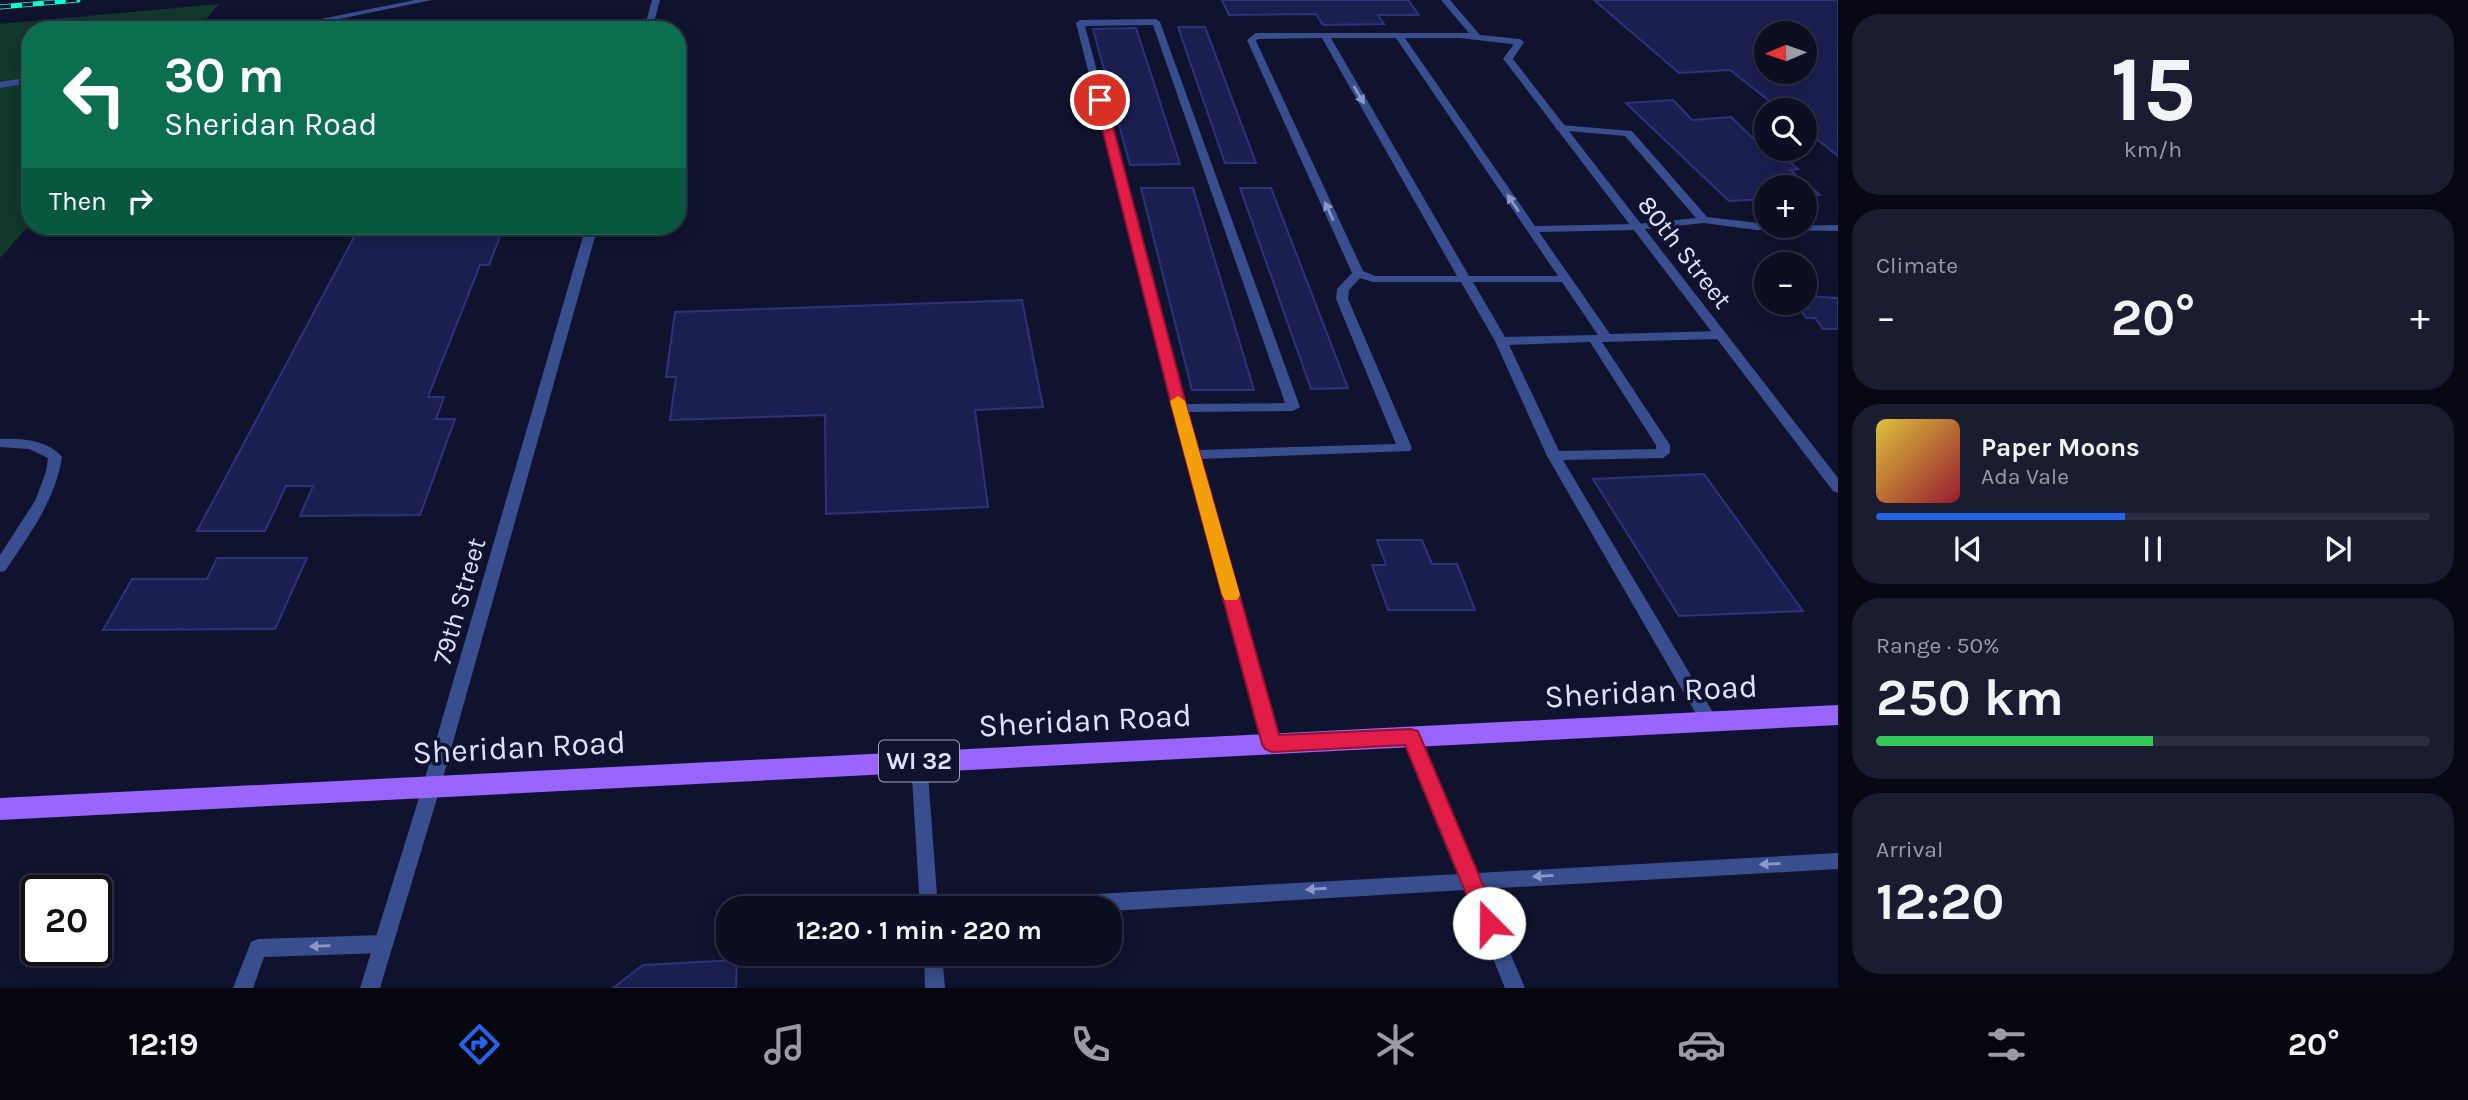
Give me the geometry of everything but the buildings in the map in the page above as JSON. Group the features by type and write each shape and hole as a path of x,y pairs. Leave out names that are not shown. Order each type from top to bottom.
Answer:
{"main road":[{"name":"Sheridan Road","path":"0,809 1838,715"}],"street":[{"path":"317,21 428,0"},
{"path":"650,21 656,0"},
{"path":"1445,0 1478,37"},
{"path":"1180,408 1293,407 1156,22 1080,23 1192,455 1272,744"},
{"path":"1478,37 1256,36 1251,40 1358,274 1373,279 1565,279"},
{"path":"1325,36 1501,341 1554,456 1709,721"},
{"path":"1399,36 1565,279 1663,445 1663,453 1554,456"},
{"name":"80th Street","path":"1478,37 1520,43 1508,59 1838,488"},
{"path":"0,85 21,82"},
{"path":"1561,128 1628,133 1704,220"},
{"path":"1531,229 1637,227 1704,220 1756,227 1838,228"},
{"name":"79th Street","path":"370,988 432,785 589,235"},
{"path":"1192,455 1405,448 1342,299 1343,289 1358,274"},
{"path":"1501,341 1720,335"},
{"path":"0,443 29,445 46,450 55,457 53,476 47,490 0,567"},
{"path":"1411,737 1516,988"},
{"path":"919,761 928,896"},
{"path":"1122,901 1838,861"},
{"path":"243,988 258,948 383,944"},
{"path":"934,966 935,988"}],"green space":[{"path":"219,4 205,21 33,21"},
{"path":"21,22 21,234 0,258 0,24"}],"railway":[{"path":"0,7 78,0"}],"slow traffic":[{"path":"1178,401 1231,595"}],"route":[{"path":"1100,100 1180,408 1272,744 1411,737 1489,923"}]}
